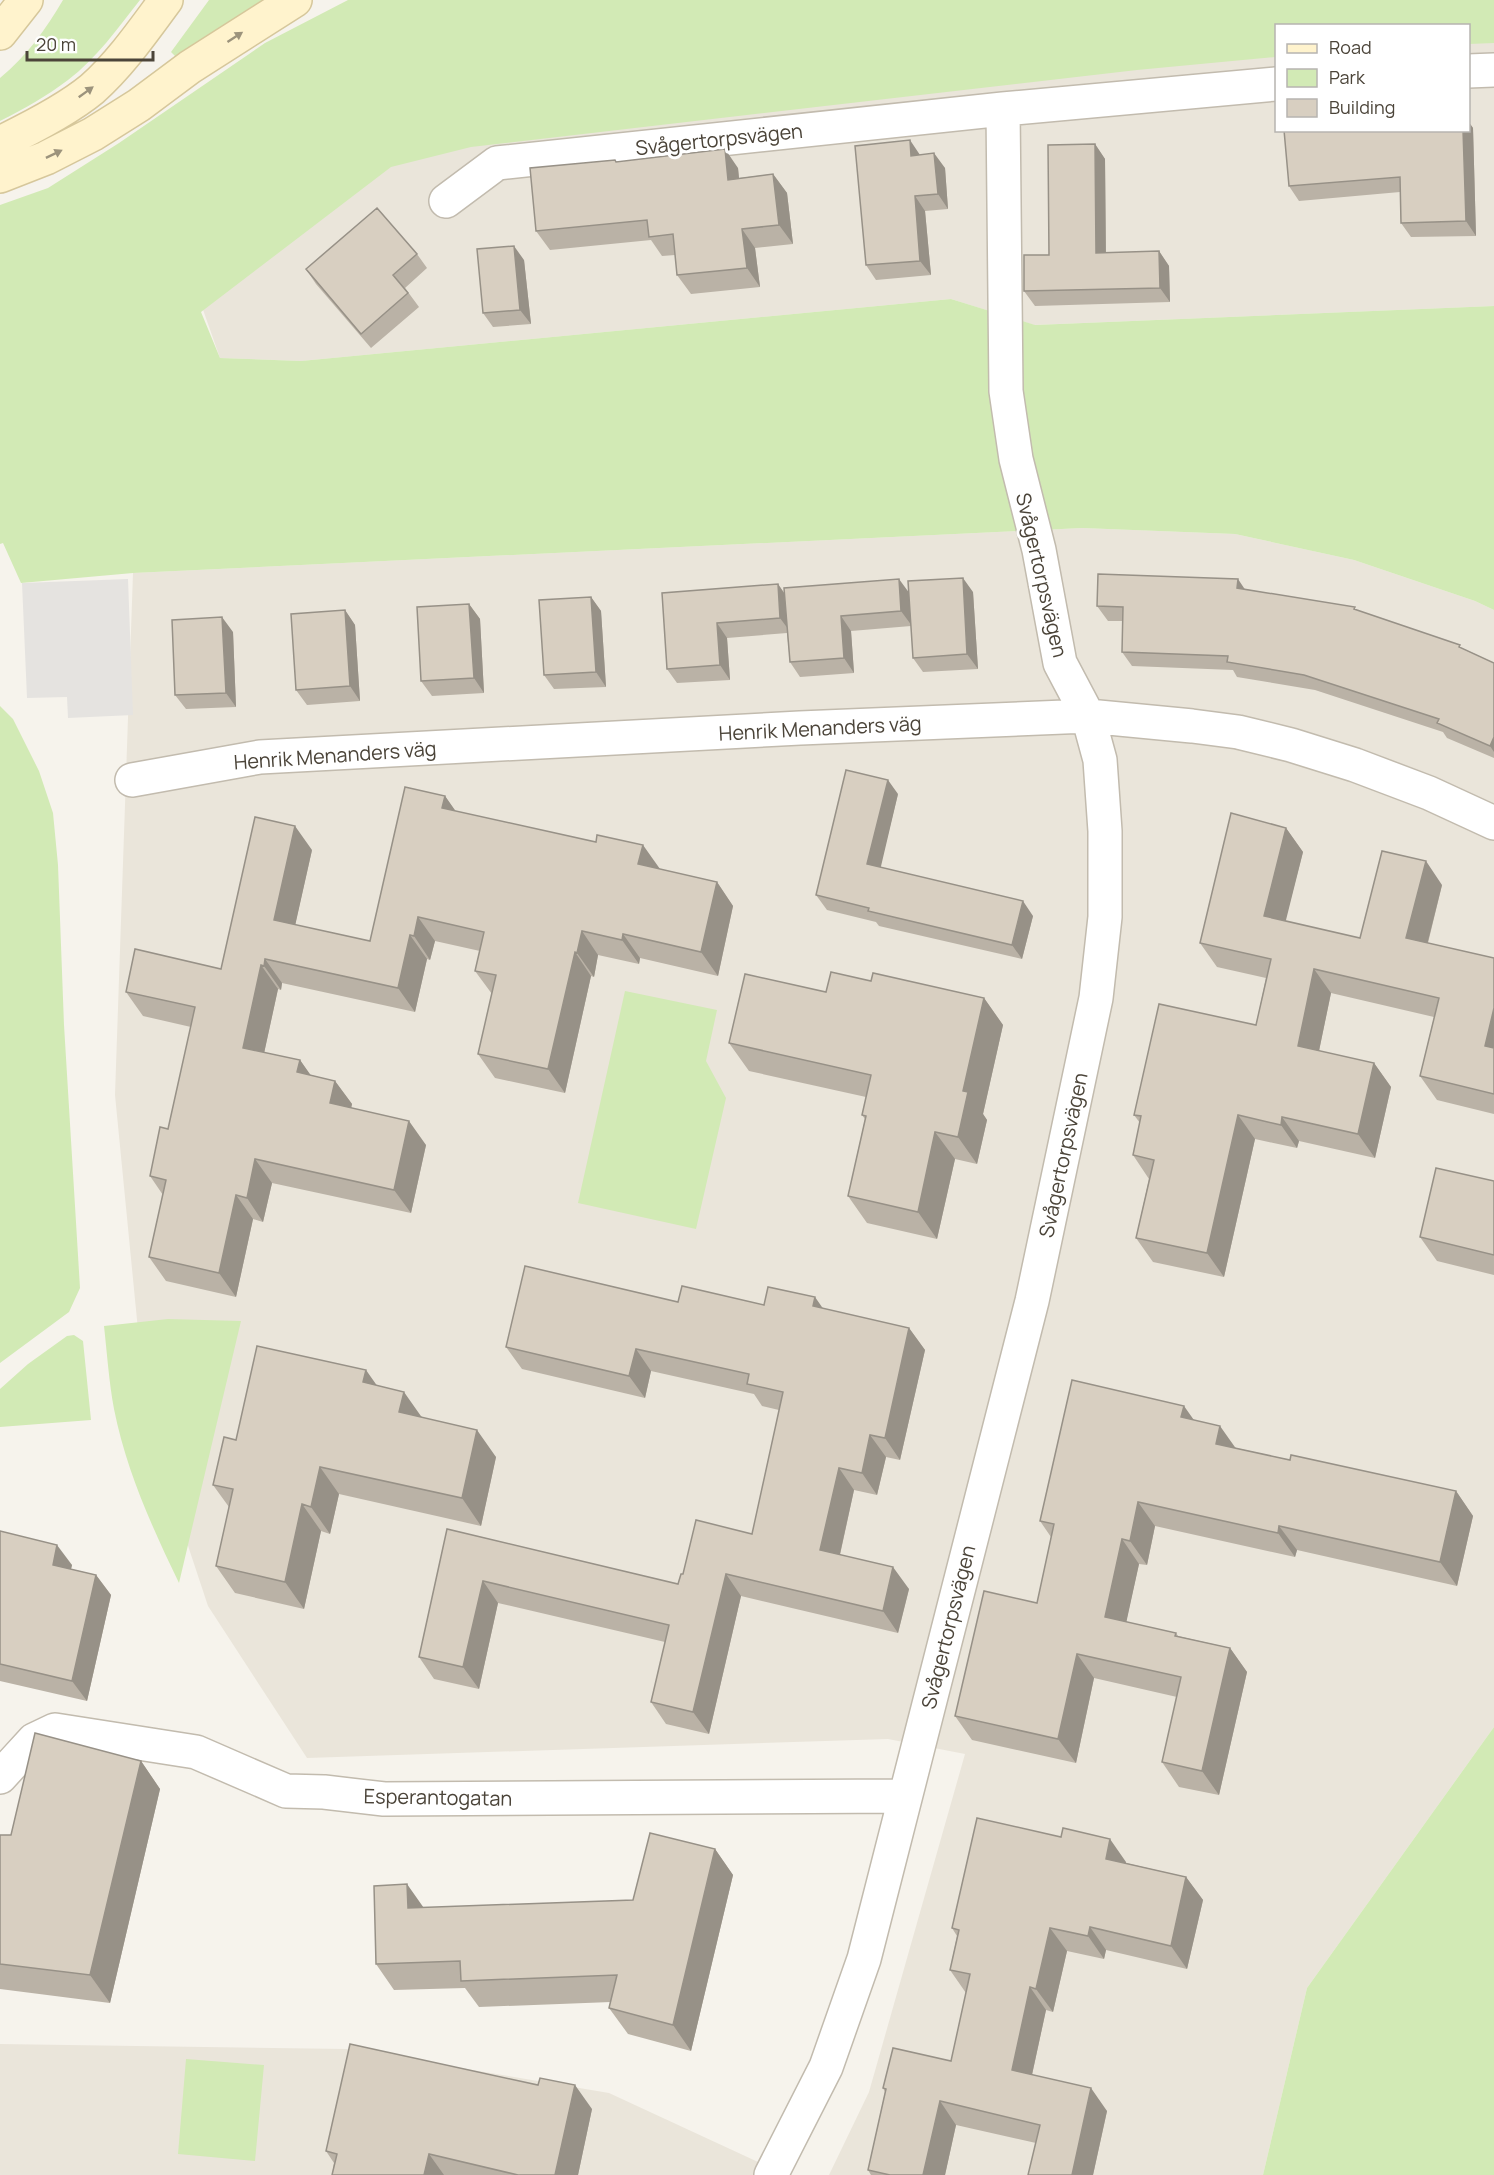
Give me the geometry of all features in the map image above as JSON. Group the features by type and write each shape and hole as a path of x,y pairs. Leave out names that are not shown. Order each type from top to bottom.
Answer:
{"street":[{"path":"0,33 27,0"},
{"path":"0,143 90,90 117,64 166,0"},
{"path":"0,176 46,158 93,134 295,0"},
{"path":"1470,71 1494,70"},
{"name":"Svågertorpsvägen","path":"446,201 497,163 1003,109 1275,84"},
{"name":"Svågertorpsvägen","path":"771,2175 826,2067 860,1970 1032,1301 1096,998 1105,917 1105,831 1100,760 1088,716 1060,663 1039,550 1016,459 1006,391 1003,109"},
{"name":"Henrik Menanders väg","path":"132,780 260,757 800,728 1088,716 1239,732 1291,745 1355,765 1429,793 1494,823"},
{"name":"Esperantogatan","path":"0,1777 34,1740 56,1730 196,1752 286,1791 324,1792 384,1799 905,1796"}],"shaded area":[{"path":"1494,37 1494,306 1034,325 951,299 301,361 220,358 194,284 365,154 1275,47 1275,132 1470,132 1470,38"},
{"path":"1082,528 1235,534 1354,560 1475,601 1494,610 1494,1727 1307,1988 1263,2175 829,2175 869,2092 965,1754 888,1739 307,1758 208,1606 147,1422 115,1095 133,573"},
{"path":"128,579 133,715 68,718 67,697 27,698 22,583"},
{"path":"0,2044 347,2049 609,2093 786,2175 0,2175"}],"green space":[{"path":"63,0 140,0 106,43 78,72 44,97 0,121 0,78 35,42"},
{"path":"209,0 271,0 179,60 171,52"},
{"path":"348,0 1494,0 1494,43 1470,44 1470,24 1275,24 1275,57 1137,70 471,147 391,167 201,312 220,358 301,361 951,299 1035,325 1494,306 1494,610 1475,601 1354,560 1235,534 1082,528 133,573 21,583 3,543 0,544 0,205 48,188 119,143 265,43"},
{"path":"0,706 13,719 39,771 53,813 58,865 64,1025 80,1288 69,1312 0,1363"},
{"path":"625,991 717,1010 706,1061 726,1098 696,1229 578,1203"},
{"path":"168,1319 241,1321 179,1583 150,1519 125,1454 112,1399 104,1326"},
{"path":"74,1335 83,1341 91,1420 0,1427 0,1389 28,1364 67,1336"},
{"path":"1494,1727 1494,2175 1263,2175 1307,1988"},
{"path":"186,2059 264,2065 255,2161 178,2154"}],"building":[{"path":"1284,132 1463,132 1466,221 1401,223 1400,177 1289,186"},
{"path":"910,140 911,156 934,153 938,194 915,196 920,261 866,265 855,146"},
{"path":"1095,144 1096,253 1159,251 1160,288 1024,291 1024,255 1049,255 1048,145"},
{"path":"725,149 728,180 773,174 779,225 742,229 747,268 677,275 673,234 649,237 647,220 536,231 530,168 615,160 616,162"},
{"path":"377,208 417,254 393,275 408,293 361,334 306,269"},
{"path":"514,246 520,310 483,313 477,249"},
{"path":"1098,574 1238,579 1237,588 1355,607 1354,609 1460,645 1459,647 1494,663 1494,737 1490,746 1437,723 1439,719 1304,675 1227,662 1228,656 1122,652 1123,607 1097,606"},
{"path":"963,578 967,654 913,658 908,581"},
{"path":"899,579 901,611 841,616 844,658 790,662 784,588"},
{"path":"778,584 780,618 717,623 720,665 667,669 662,593"},
{"path":"591,597 596,672 544,675 539,600"},
{"path":"469,604 474,678 421,681 417,607"},
{"path":"345,610 350,686 296,690 291,614"},
{"path":"222,617 226,693 175,695 172,620"},
{"path":"846,770 888,780 867,864 1023,901 1012,945 868,911 869,908 816,895"},
{"path":"405,787 445,796 442,808 596,842 597,835 643,845 638,864 717,882 701,952 623,934 622,940 582,931 548,1069 478,1054 496,975 475,971 484,932 418,917 414,936 410,935 398,988 265,959 264,966 261,965 243,1048 300,1060 297,1072 335,1081 330,1103 409,1121 394,1190 255,1159 247,1198 236,1195 219,1273 149,1257 166,1180 150,1176 160,1127 168,1129 195,1007 126,992 135,949 221,969 255,817 295,826 274,920 370,941"},
{"path":"1231,813 1286,828 1264,916 1360,938 1382,851 1426,861 1406,938 1494,958 1494,1008 1485,1046 1494,1048 1494,1094 1420,1076 1439,998 1314,969 1298,1046 1374,1063 1358,1134 1282,1117 1281,1125 1238,1115 1207,1253 1136,1238 1154,1160 1133,1155 1141,1116 1134,1115 1159,1004 1256,1025 1271,959 1200,943"},
{"path":"831,972 871,981 873,973 984,998 963,1091 968,1092 958,1137 935,1132 918,1212 848,1196 866,1116 862,1115 871,1075 729,1043 745,974 826,992"},
{"path":"1436,1168 1494,1181 1494,1255 1420,1237"},
{"path":"525,1266 678,1302 682,1286 764,1305 768,1287 815,1297 813,1306 909,1328 885,1438 870,1435 862,1473 839,1468 820,1550 893,1567 883,1611 726,1574 693,1712 651,1702 669,1625 483,1581 463,1667 419,1657 447,1529 678,1584 683,1574 696,1520 752,1534 783,1392 747,1384 749,1374 636,1349 629,1376 506,1347"},
{"path":"257,1346 366,1370 363,1382 404,1392 399,1412 477,1430 462,1498 320,1467 311,1507 302,1504 285,1582 216,1566 233,1489 213,1485 224,1437 236,1440"},
{"path":"1072,1380 1184,1406 1181,1417 1220,1426 1216,1444 1290,1460 1291,1455 1456,1491 1440,1562 1279,1526 1278,1533 1138,1502 1130,1541 1122,1539 1105,1617 1230,1648 1202,1771 1162,1762 1181,1677 1077,1654 1058,1739 955,1716 984,1591 1037,1603 1054,1524 1040,1521"},
{"path":"0,1531 57,1545 53,1565 96,1575 72,1681 0,1664"},
{"path":"35,1733 141,1761 90,1975 0,1964 0,1835 11,1835"},
{"path":"977,1818 1061,1837 1063,1828 1110,1839 1106,1859 1186,1877 1171,1946 1090,1927 1088,1936 1050,1928 1036,1989 1030,1987 1012,2070 1091,2088 1072,2175 1028,2175 1040,2125 940,2101 923,2175 890,2175 868,2170 893,2048 951,2061 970,1974 950,1970 959,1930 952,1928"},
{"path":"650,1833 715,1849 673,2025 609,2008 617,1975 461,1981 460,1961 376,1964 374,1886 407,1884 408,1908 633,1900"},
{"path":"350,2044 538,2085 540,2078 575,2085 555,2175 518,2175 429,2154 424,2175 332,2175 337,2154 326,2151"}]}
